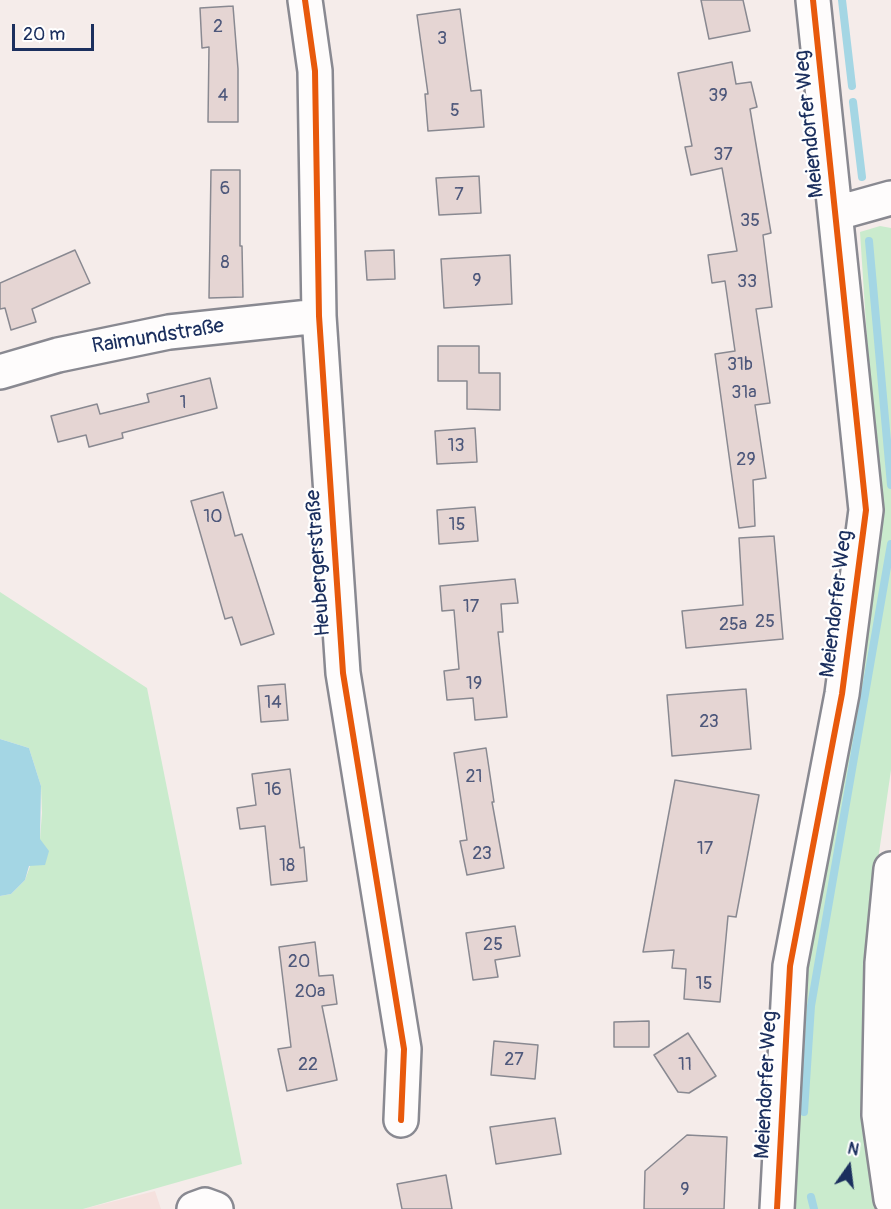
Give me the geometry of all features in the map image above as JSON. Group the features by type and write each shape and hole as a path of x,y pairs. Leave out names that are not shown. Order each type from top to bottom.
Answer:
{"street":[{"name":"Heubergerstraße","path":"305,0 315,71 319,316 343,673 404,1049 401,1120"},
{"name":"Meiendorfer Weg","path":"777,1209 790,966 842,694 866,510 837,213 813,0"},
{"path":"837,213 891,198"},
{"name":"Raimundstraße","path":"0,372 58,355 169,332 319,316"},
{"path":"891,869 882,963 879,1115 891,1199"},
{"path":"194,1209 205,1205 216,1209"}],"shaded area":[{"path":"155,1191 161,1209 83,1209"}],"green space":[{"path":"880,226 891,228 891,770 868,929 869,1065 885,1209 792,1209 807,958 868,633 880,538 860,232"},
{"path":"0,592 147,688 242,1164 83,1209 0,1209 0,896 11,894 25,880 40,839 42,813 41,786 29,748 0,739"}],"water":[{"path":"0,739 29,748 41,786 40,839 49,851 45,865 29,866 25,880 11,894 0,896"}],"building":[{"path":"701,0 743,0 750,31 709,39"},
{"path":"233,6 238,69 238,122 208,122 209,47 202,48 200,8"},
{"path":"460,9 471,91 481,90 484,127 428,131 425,94 428,94 417,15"},
{"path":"732,62 736,84 751,82 757,107 750,109 771,233 763,235 772,307 756,309 770,403 755,405 766,478 753,480 755,526 739,528 715,354 735,351 725,281 712,283 708,255 737,251 722,168 691,175 685,147 692,146 678,73"},
{"path":"211,170 240,170 243,297 209,298"},
{"path":"479,176 481,213 439,215 436,178"},
{"path":"75,250 90,283 32,309 36,322 11,330 5,308 0,309 0,283"},
{"path":"394,250 395,279 367,280 365,251"},
{"path":"510,255 512,304 444,308 441,259"},
{"path":"438,346 479,346 479,373 500,373 500,410 467,409 467,381 438,381"},
{"path":"210,378 217,408 122,433 123,438 89,447 86,435 58,442 51,416 97,404 100,414 149,402 147,394"},
{"path":"475,428 477,462 437,464 435,431"},
{"path":"223,492 235,536 242,534 274,634 241,645 232,617 225,619 191,501"},
{"path":"475,507 478,541 439,544 437,510"},
{"path":"774,536 783,639 686,648 682,611 743,605 739,538"},
{"path":"515,579 518,603 501,604 503,632 498,632 507,717 475,720 473,698 447,700 444,671 459,669 454,610 442,611 440,586"},
{"path":"285,684 288,720 261,722 258,686"},
{"path":"746,689 751,749 672,756 667,695"},
{"path":"486,748 494,802 492,802 504,868 467,875 460,841 467,840 454,753"},
{"path":"290,769 300,848 304,847 307,881 271,885 265,826 240,829 237,808 256,805 252,774"},
{"path":"675,780 759,795 736,917 728,916 720,1002 684,999 686,969 672,968 674,950 643,952"},
{"path":"515,926 520,956 495,960 498,977 473,980 466,933"},
{"path":"315,942 319,976 333,975 337,1004 322,1006 337,1080 287,1091 278,1049 291,1047 279,947"},
{"path":"649,1021 649,1047 614,1047 614,1022"},
{"path":"688,1033 716,1076 689,1093 678,1092 654,1055"},
{"path":"494,1041 538,1045 535,1079 491,1075"},
{"path":"555,1118 561,1154 496,1164 490,1127"},
{"path":"687,1135 727,1137 724,1209 644,1209 645,1171"},
{"path":"446,1175 452,1209 402,1209 397,1184"}],"waterway":[{"path":"842,0 852,86"},
{"path":"853,102 862,177"},
{"path":"869,241 891,485"},
{"path":"804,1112 811,1006 891,544"},
{"path":"811,1197 814,1209"}],"cycle path":[{"path":"305,0 315,71 319,316 343,673 404,1049 401,1120"},
{"path":"777,1209 790,966 842,694 866,510 813,0"}]}
